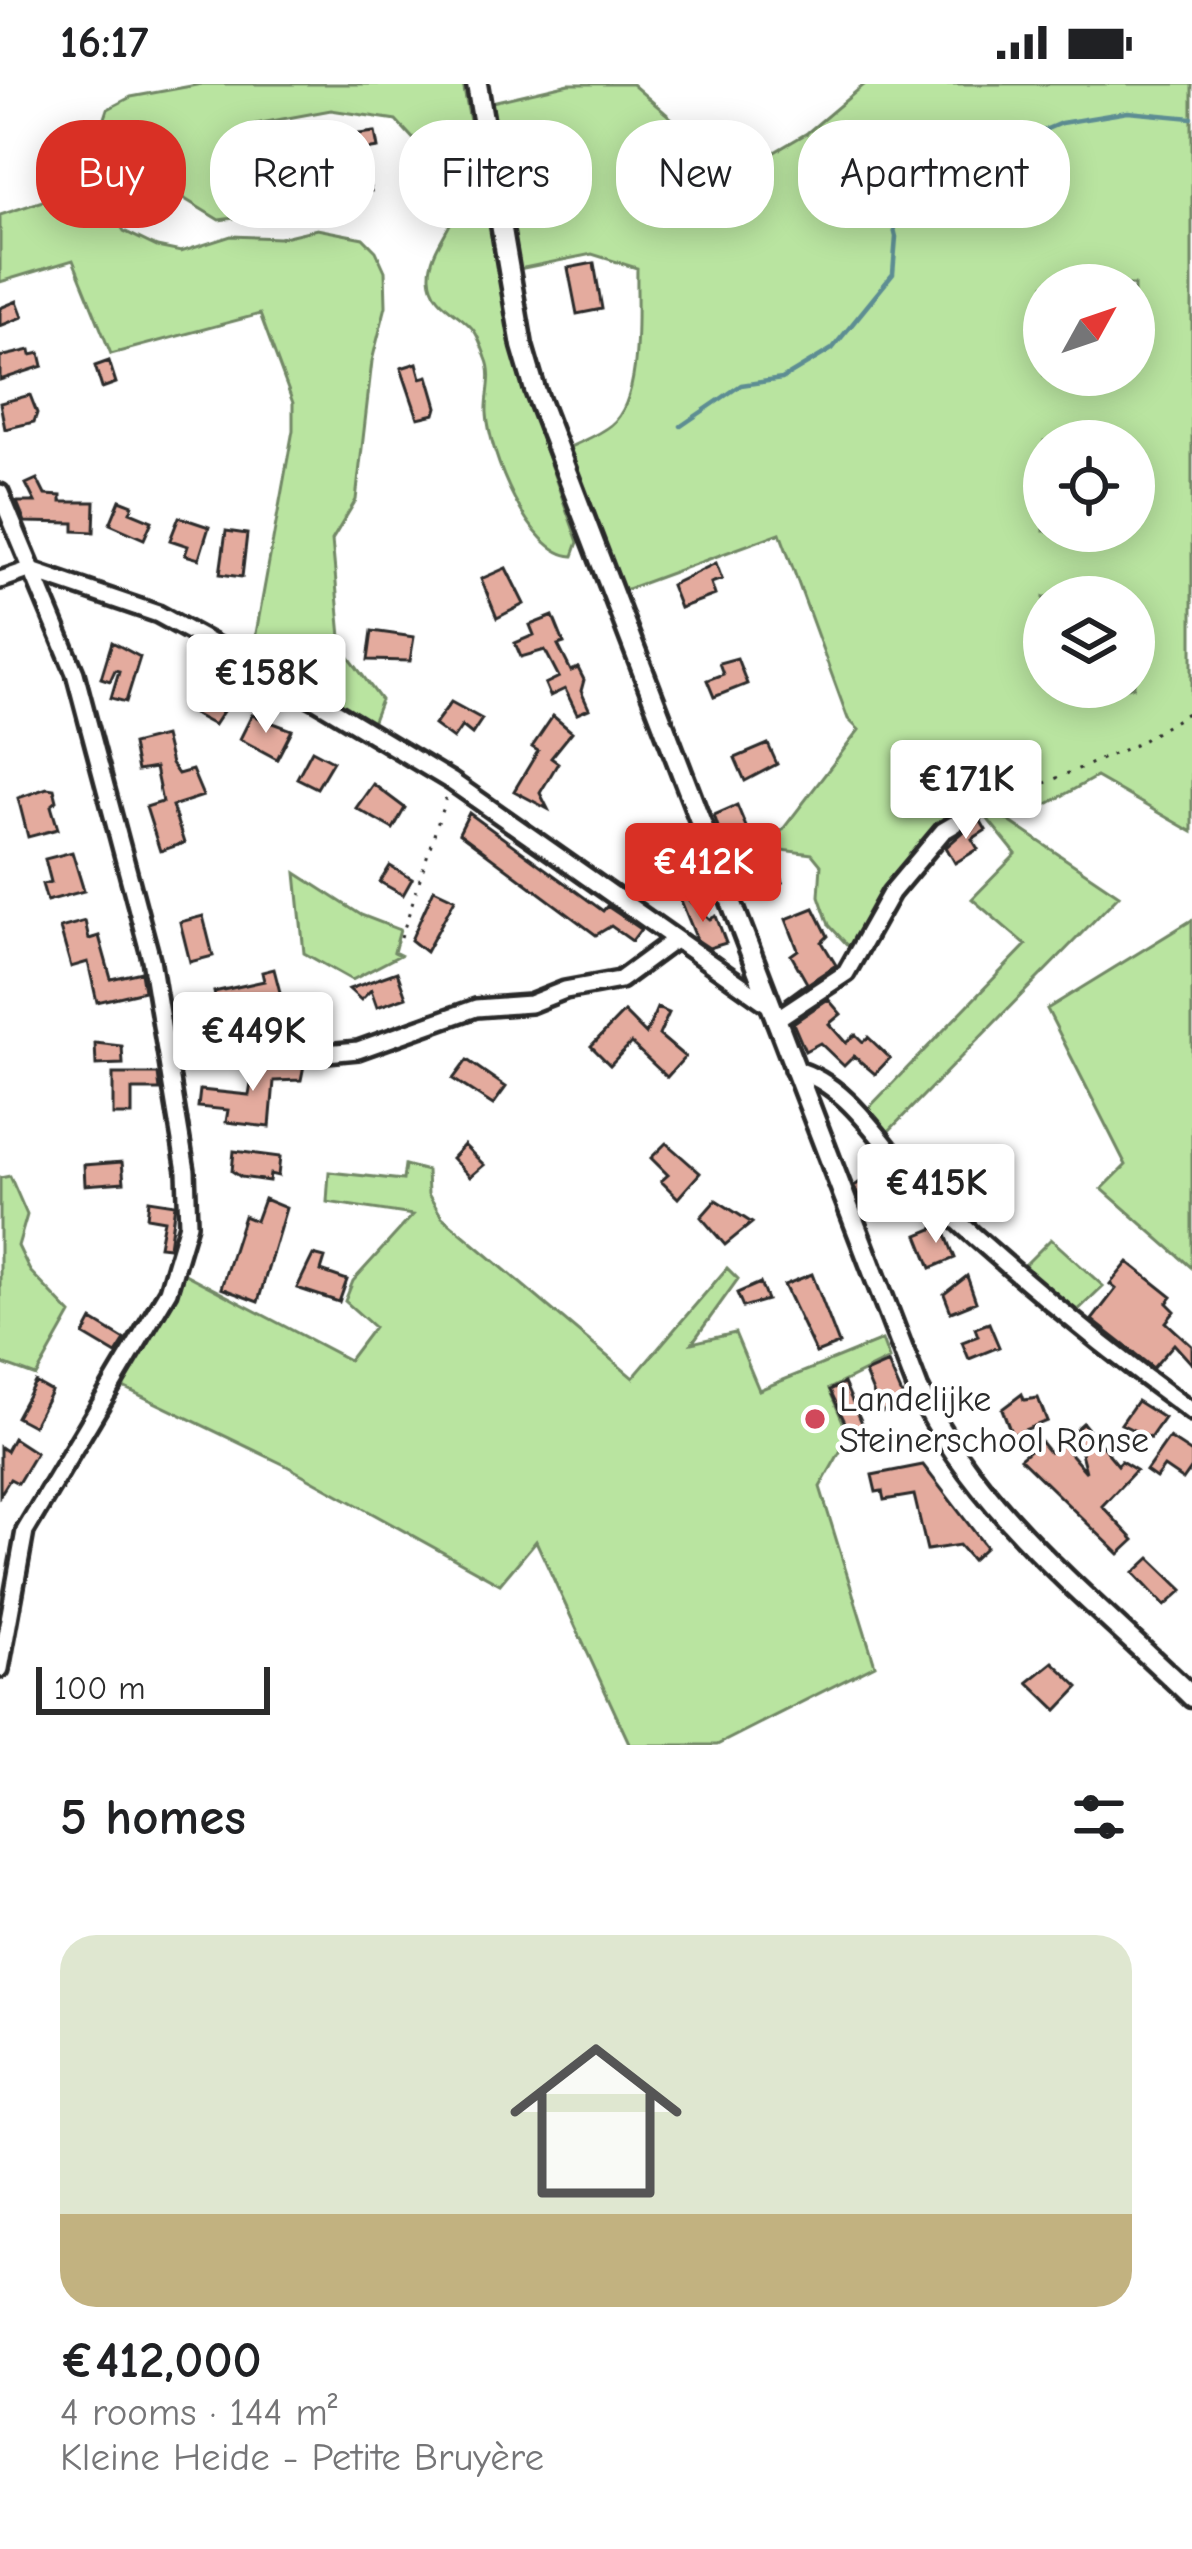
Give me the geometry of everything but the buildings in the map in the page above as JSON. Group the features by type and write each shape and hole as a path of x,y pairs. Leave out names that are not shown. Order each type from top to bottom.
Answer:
{"main road":[{"path":"477,84 522,346 535,390 898,1342 951,1449 993,1501 1192,1697"}],"street":[{"path":"0,493 75,673 113,834 151,959 188,1199 184,1251 169,1291 25,1531 0,1670"},
{"path":"0,580 29,570 158,614 451,781 772,1012 846,973 890,893 943,831 955,824"},
{"path":"167,1047 207,1043 316,1054 358,1050 402,1039 476,1008 530,1004 565,990 620,980 673,941"},
{"path":"794,1069 831,1085 923,1189 1091,1340 1192,1412"}],"path":[{"path":"955,824 1151,738 1192,710"},
{"path":"401,938 451,781"}],"green space":[{"path":"202,84 463,84 470,120 399,123 331,110 277,120 210,120 210,214 186,200 186,120 104,120 108,109 131,97"},
{"path":"569,84 632,84 673,120 616,120 616,228 774,228 774,152 798,138 798,228 1070,228 1070,120 822,120 865,84 1192,84 1192,832 1096,777 1042,807 1020,794 942,827 875,906 853,951 829,925 819,896 821,865 812,854 781,850 777,837 859,730 848,719 780,533 622,591 568,448 611,425 629,395 636,351 637,268 592,254 519,269 512,228 592,228 592,120 495,120 492,102"},
{"path":"36,203 36,228 122,228 157,247 181,252 231,236 279,238 317,229 363,238 376,251 385,271 386,306 372,361 356,500 332,540 342,648 381,700 370,728 251,661 293,430 293,403 260,314 111,354 73,260 0,282 0,215"},
{"path":"448,228 490,228 517,371 578,542 573,556 541,538 503,475 489,430 489,372 483,348 470,325 436,295 430,276"},
{"path":"997,813 1119,895 881,1139 861,1116 1026,945 972,899 1016,854 986,817"},
{"path":"296,873 361,915 400,930 394,952 400,955 352,980 304,953"},
{"path":"1192,920 1192,1268 1102,1189 1126,1165 1047,1009"},
{"path":"405,1165 427,1171 428,1194 442,1217 633,1378 727,1268 738,1279 692,1343 735,1333 759,1390 882,1340 889,1359 829,1389 849,1436 820,1487 875,1665 717,1745 630,1745 536,1541 500,1584 285,1465 115,1383 181,1272 349,1360 374,1327 345,1301 353,1281 413,1215 327,1202 329,1172 403,1180"},
{"path":"10,1176 27,1215 18,1246 30,1271 71,1314 36,1376 0,1363 0,1178"},
{"path":"1051,1239 1103,1286 1072,1316 1020,1270"}],"waterway":[{"path":"681,426 741,385 782,379 832,349 893,274 896,237 888,204 912,177 974,160 1061,123 1128,112 1192,118"}],"place":[{"name":"Landelijke Steinerschool Ronse","path":"815,1419"}]}
